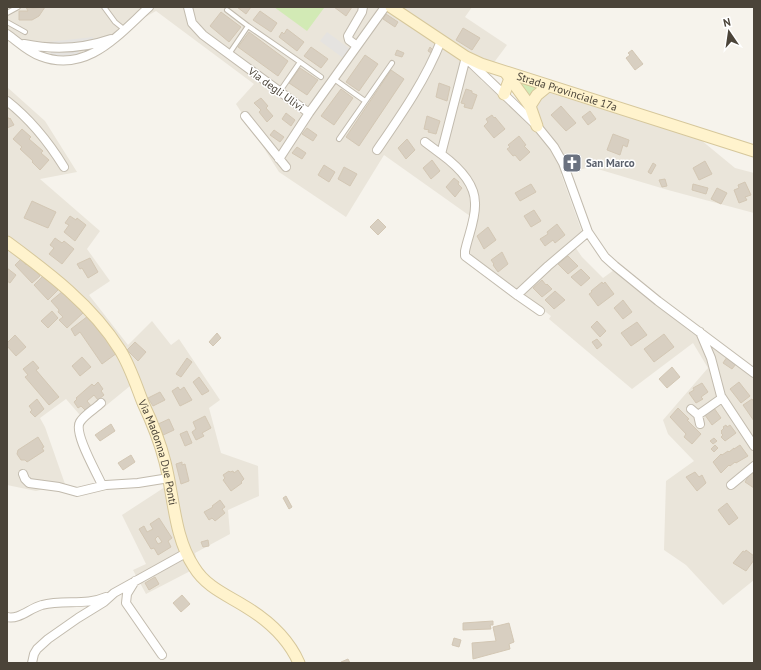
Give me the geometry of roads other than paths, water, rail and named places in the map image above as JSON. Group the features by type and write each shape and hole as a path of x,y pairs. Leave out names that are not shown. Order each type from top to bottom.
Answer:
{"main road":[{"name":"Strada Provinciale 17a","path":"391,7 466,57 511,76 548,86 754,151"},
{"path":"504,94 511,76"},
{"path":"511,76 530,106 537,126"},
{"path":"530,106 537,95 548,86"},
{"name":"Via Madonna Due Ponti","path":"7,242 68,289 116,343 128,364 155,431 165,461 178,528 186,553 197,573 208,584 257,614 276,629 290,647 299,663"}],"street":[{"name":"Via degli Ulivi","path":"188,7 189,16 195,28 205,37 309,113 385,7"},
{"path":"357,46 349,40 348,37 362,12 363,7"},
{"path":"7,34 38,56 54,60 75,60 104,47 125,30 148,8"},
{"path":"21,44 55,49 91,46 115,37"},
{"path":"377,150 413,98 441,41"},
{"path":"441,154 466,57 537,126 554,147 563,163 588,232 601,252 615,266 658,301 754,373"},
{"path":"7,100 35,126 64,167"},
{"path":"279,159 309,113"},
{"path":"245,116 286,167"},
{"path":"425,142 454,164 472,190 475,200 474,212 465,256 540,311"},
{"path":"517,295 588,232"},
{"path":"700,331 711,358 718,388 722,398 754,446"},
{"path":"698,415 722,398"},
{"path":"101,403 80,422 78,432 102,485"},
{"path":"692,409 698,415 700,424"},
{"path":"731,485 754,466"},
{"path":"23,474 29,483 59,487 77,492 102,485 138,483 169,478"},
{"path":"7,617 16,617 43,605 94,601 114,593 186,553"},
{"path":"136,580 127,594 126,603 162,655"},
{"path":"32,663 36,651 42,644 78,618 104,602 114,593"}],"lane":[{"path":"7,13 18,7"},
{"path":"104,7 115,22 125,30"},
{"path":"227,10 321,77"},
{"path":"7,22 26,32"},
{"path":"228,54 248,26"},
{"path":"280,91 300,62"},
{"path":"339,139 392,63"},
{"path":"334,79 366,101"}],"place":[{"name":"San Marco","path":"572,163"}]}
